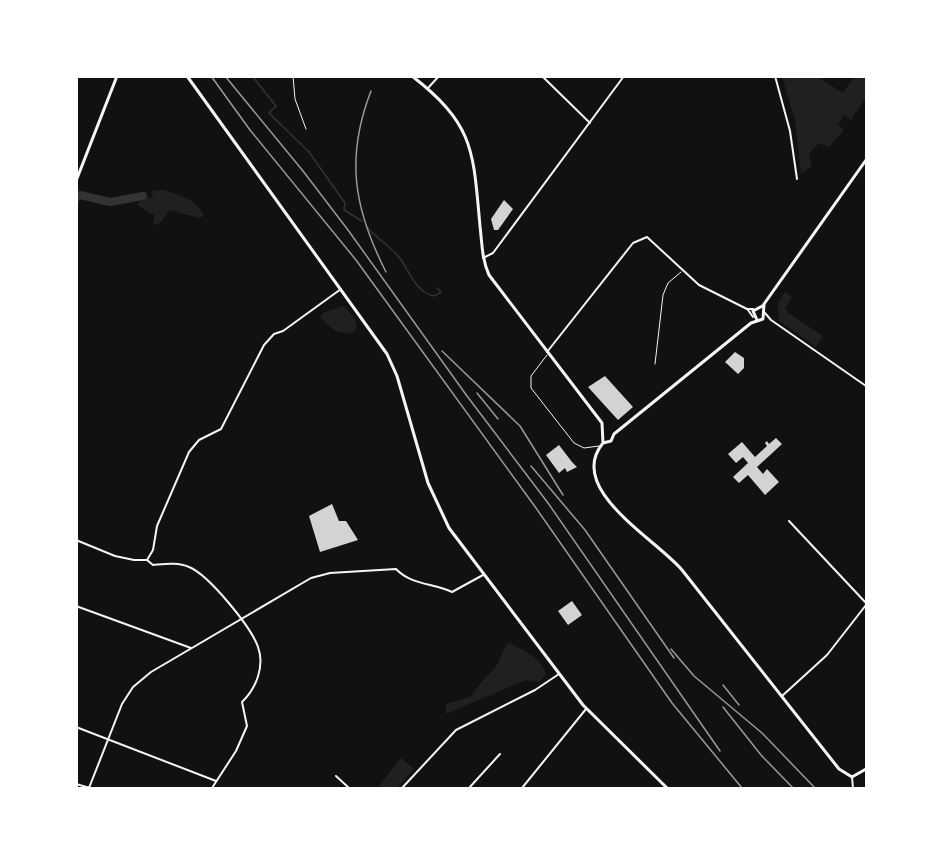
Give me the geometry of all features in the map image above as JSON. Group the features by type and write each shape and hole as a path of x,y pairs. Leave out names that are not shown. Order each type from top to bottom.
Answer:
{"main road":[{"path":"76,181 117,76"},
{"path":"187,76 393,364 436,503 449,528 586,709 667,789"},
{"path":"412,76 452,112 466,135 473,170 483,258 493,282 602,423 604,441"},
{"path":"751,323 757,308 764,304 867,160"},
{"path":"764,304 765,312 760,320 751,323 604,441 594,457 592,470 606,497 626,520 669,555 835,765 852,777 867,769"},
{"path":"757,308 765,312"},
{"path":"753,317 760,320"},
{"path":"604,431 612,435"},
{"path":"604,441 612,435"}],"street":[{"path":"428,88 439,76"},
{"path":"542,76 590,123"},
{"path":"483,258 494,253 624,76"},
{"path":"775,76 790,131 797,179"},
{"path":"548,353 637,239 647,237 682,271 710,292 748,310 753,317"},
{"path":"147,560 153,550 157,526 189,452 199,440 221,429 264,345 274,334 283,331 341,289"},
{"path":"748,310 757,308"},
{"path":"765,312 771,320 867,386"},
{"path":"760,320 771,320"},
{"path":"782,696 826,655 867,604 789,521"},
{"path":"76,540 124,559 147,560 153,565 174,564 199,572 216,586 258,648 259,676 250,695 242,702 247,726 236,751 212,789"},
{"path":"76,784 90,788 123,704 133,687 151,672 311,578 330,573 396,570 408,580 441,587 452,592 483,575"},
{"path":"76,606 191,648"},
{"path":"402,789 456,730 535,690 559,674"},
{"path":"522,789 586,709"},
{"path":"76,727 216,781"},
{"path":"469,789 500,754"},
{"path":"336,776 349,789"},
{"path":"852,777 853,789"}],"lane":[{"path":"293,76 295,99 306,129"},
{"path":"655,364 663,295 668,283 682,271"},
{"path":"548,353 531,376 531,388 575,444 584,448 604,441"}],"shaded area":[{"path":"782,77 818,77 843,93 854,77 866,77 866,97 851,120 844,115 838,125 844,130 829,147 819,143 809,153 812,166 801,174 795,120"},
{"path":"163,190 197,205 204,216 199,218 169,210 162,221 154,226 154,215 137,205 144,197 153,198 151,191"},
{"path":"785,292 792,297 785,308 787,312 823,336 816,347 779,321 778,302"},
{"path":"344,306 355,319 357,327 352,334 335,331 320,317 325,312"},
{"path":"509,643 531,655 544,668 546,674 539,682 526,680 446,714 446,704 472,696 497,665"},
{"path":"401,758 414,769 397,788 377,788"}],"building":[{"path":"504,200 513,209 498,230 494,230 491,219"},
{"path":"735,352 744,358 744,368 738,374 725,362"},
{"path":"605,376 633,407 618,420 588,387"},
{"path":"776,438 782,444 757,467 763,474 767,469 779,482 765,495 748,475 739,483 733,477 748,463 743,457 736,463 728,454 742,442 755,457 767,446 765,443 767,441 769,444"},
{"path":"559,445 577,467 567,472 565,468 559,473 546,455"},
{"path":"332,504 339,521 346,521 358,540 320,552 309,516"},
{"path":"572,601 582,615 568,625 558,611"}],"waterway":[{"path":"252,76 276,106 269,113 309,152 345,203 344,210 362,221"},
{"path":"76,198 80,195 110,202 143,196"},
{"path":"367,227 399,257 418,287 429,295 435,296 441,292 437,288"}],"railway":[{"path":"211,76 250,130 356,260 536,508 672,703 742,788"},
{"path":"225,76 348,230 467,396 548,503 720,751"},
{"path":"371,91 358,139 357,183 366,227 386,272"},
{"path":"442,351 520,426 563,495"},
{"path":"477,393 498,419"},
{"path":"531,466 585,530 674,658"},
{"path":"671,649 694,676 762,733 815,788"},
{"path":"723,685 739,705"},
{"path":"723,707 761,755 793,788"}]}
